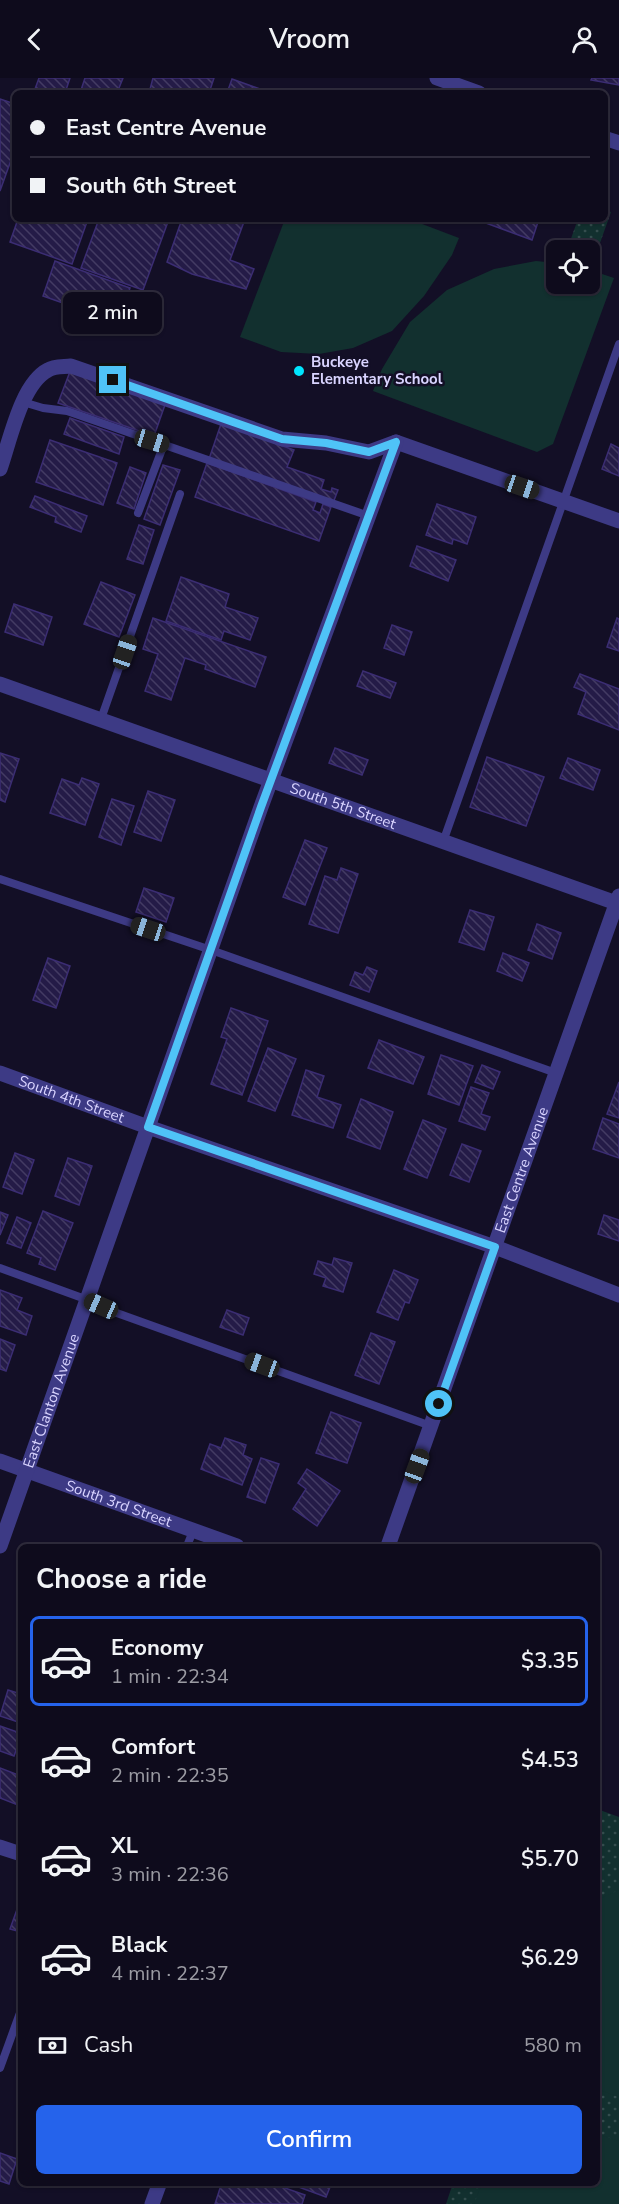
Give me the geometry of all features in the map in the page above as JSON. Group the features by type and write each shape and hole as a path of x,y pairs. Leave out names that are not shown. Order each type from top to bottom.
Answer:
{"street":[{"path":"437,78 471,90"},
{"path":"0,469 23,402 32,383 49,369 71,366 282,439 326,443 369,452 396,442 619,521"},
{"name":"East Clanton Avenue","path":"0,1546 271,780 396,442"},
{"name":"South 5th Street","path":"0,684 443,842 618,901"},
{"name":"East Centre Avenue","path":"389,1544 618,901"},
{"name":"South 4th Street","path":"0,1073 148,1127 495,1247 619,1295"},
{"name":"South 3rd Street","path":"0,1461 231,1544"},
{"path":"0,1846 18,1853"},
{"path":"152,2204 159,2186"}],"lane":[{"path":"443,842 619,344"},
{"path":"23,402 43,408 67,411 369,516"},
{"path":"138,513 164,444"},
{"path":"101,719 180,494"},
{"path":"0,879 211,950 556,1073"},
{"path":"0,1268 125,1316 431,1426"},
{"path":"188,1544 193,1531"},
{"path":"0,2068 18,2018"}],"green space":[{"path":"284,222 417,222 459,238 452,255 424,296 392,331 353,348 319,354 281,352 240,337"},
{"path":"577,222 607,222 600,243 600,240 570,240"},
{"path":"536,261 546,262 546,294 600,294 600,273 614,278 553,444 537,452 373,391 382,369 410,322 447,290 494,269"},
{"path":"600,1810 619,1817 619,2204 446,2204 452,2186 600,2186"},
{"path":"619,1890 619,2097 600,2090 600,1899"},
{"path":"600,2135 619,2141 619,2204 474,2204 481,2186 600,2186"}],"building":[{"path":"39,78 70,78 66,90 35,89"},
{"path":"85,78 123,78 118,90 81,90"},
{"path":"153,78 214,78 210,90 150,90"},
{"path":"592,78 619,78 619,85 591,80"},
{"path":"232,79 263,90 228,90"},
{"path":"0,99 12,103 12,157 0,191"},
{"path":"17,222 87,222 72,264 10,242"},
{"path":"98,222 168,222 143,290 81,268"},
{"path":"181,222 244,222 230,260 254,269 246,289 192,274 167,262"},
{"path":"483,222 538,222 532,240"},
{"path":"55,261 130,288 120,323 43,296"},
{"path":"71,369 166,402 154,436 58,403"},
{"path":"70,418 124,437 119,454 64,434"},
{"path":"221,424 294,450 287,467 324,480 321,489 331,492 332,488 338,490 333,503 209,459"},
{"path":"50,440 117,463 103,505 36,482"},
{"path":"611,444 619,448 619,476 602,469"},
{"path":"207,463 316,502 313,510 320,513 323,504 331,507 319,541 195,497"},
{"path":"163,465 180,470 160,525 144,519"},
{"path":"130,467 146,473 134,509 117,503"},
{"path":"35,496 87,516 81,532 55,522 56,517 30,507"},
{"path":"437,504 476,517 467,544 453,539 452,544 426,535"},
{"path":"139,525 154,530 143,564 127,559"},
{"path":"417,546 456,560 448,581 410,566"},
{"path":"181,577 229,594 225,607 258,618 250,640 224,631 221,640 166,621"},
{"path":"101,582 135,595 119,637 84,624"},
{"path":"14,604 52,617 43,645 5,632"},
{"path":"153,618 266,657 255,687 205,669 206,665 185,658 171,700 145,691 158,654 143,649"},
{"path":"617,618 619,619 619,651 607,647"},
{"path":"392,625 412,632 404,655 384,648"},
{"path":"363,671 396,683 390,698 357,686"},
{"path":"580,674 619,689 619,730 578,714 586,692 574,687"},
{"path":"335,748 368,760 362,775 329,763"},
{"path":"0,753 19,759 5,802 0,800"},
{"path":"487,757 544,777 526,826 470,807"},
{"path":"568,758 600,770 593,790 560,778"},
{"path":"82,778 99,784 85,825 50,813 62,779 79,785"},
{"path":"148,791 175,800 161,841 134,832"},
{"path":"112,799 134,806 121,845 99,837"},
{"path":"305,840 327,848 305,905 283,897"},
{"path":"341,868 358,874 338,933 309,924 325,876 337,880"},
{"path":"144,888 174,898 166,922 136,912"},
{"path":"470,910 494,917 484,950 459,942"},
{"path":"537,924 561,933 552,959 528,950"},
{"path":"503,953 529,963 522,981 497,971"},
{"path":"48,958 70,966 56,1008 33,1000"},
{"path":"367,967 377,971 369,992 350,985 355,972 363,975"},
{"path":"231,1008 268,1021 242,1095 211,1084 227,1039 221,1037"},
{"path":"379,1040 424,1057 413,1084 368,1068"},
{"path":"268,1048 296,1059 275,1111 248,1101"},
{"path":"441,1055 473,1066 459,1105 428,1094"},
{"path":"482,1065 500,1072 493,1089 475,1082"},
{"path":"306,1070 324,1076 317,1097 341,1105 333,1128 292,1115"},
{"path":"619,1082 619,1118 607,1114"},
{"path":"471,1087 489,1093 481,1114 490,1117 485,1130 459,1121"},
{"path":"361,1099 393,1112 380,1149 347,1137"},
{"path":"603,1118 619,1124 619,1158 593,1149"},
{"path":"423,1120 446,1129 427,1178 404,1169"},
{"path":"462,1144 481,1151 469,1182 450,1175"},
{"path":"15,1153 34,1160 22,1194 3,1187"},
{"path":"68,1158 92,1166 79,1205 55,1196"},
{"path":"43,1211 73,1223 55,1270 39,1264 41,1258 27,1253"},
{"path":"0,1212 8,1215 0,1235"},
{"path":"604,1215 619,1220 619,1241 598,1234"},
{"path":"17,1217 31,1223 21,1248 7,1243"},
{"path":"334,1258 352,1263 343,1292 323,1286 326,1278 314,1274 318,1261 332,1265"},
{"path":"394,1270 418,1280 409,1303 405,1302 398,1320 377,1312"},
{"path":"0,1290 22,1298 17,1310 32,1316 26,1335 0,1326"},
{"path":"227,1310 249,1318 243,1335 220,1327"},
{"path":"371,1333 395,1342 379,1384 355,1375"},
{"path":"0,1339 15,1345 6,1371 0,1369"},
{"path":"331,1412 361,1423 347,1463 316,1453"},
{"path":"225,1438 246,1445 243,1455 252,1459 242,1485 201,1469 210,1444 221,1448"},
{"path":"261,1458 279,1464 265,1503 247,1497"},
{"path":"307,1469 340,1491 317,1526 293,1509 306,1489 298,1483"},
{"path":"8,1690 18,1693 18,1722 0,1716"},
{"path":"0,1726 18,1732 18,1748 14,1756 0,1751"},
{"path":"0,1768 18,1775 18,1805 0,1798"},
{"path":"18,1907 18,1931 10,1929"},
{"path":"0,2153 17,2159 9,2184 0,2181"},
{"path":"221,2186 279,2186 305,2195 302,2204 215,2204"},
{"path":"296,2186 330,2186 326,2197"}],"place":[{"name":"Buckeye Elementary School","path":"299,371"}],"route":[{"path":"113,380 282,439 326,443 369,452 396,442 261,807 148,1127 495,1247 439,1404"}]}
